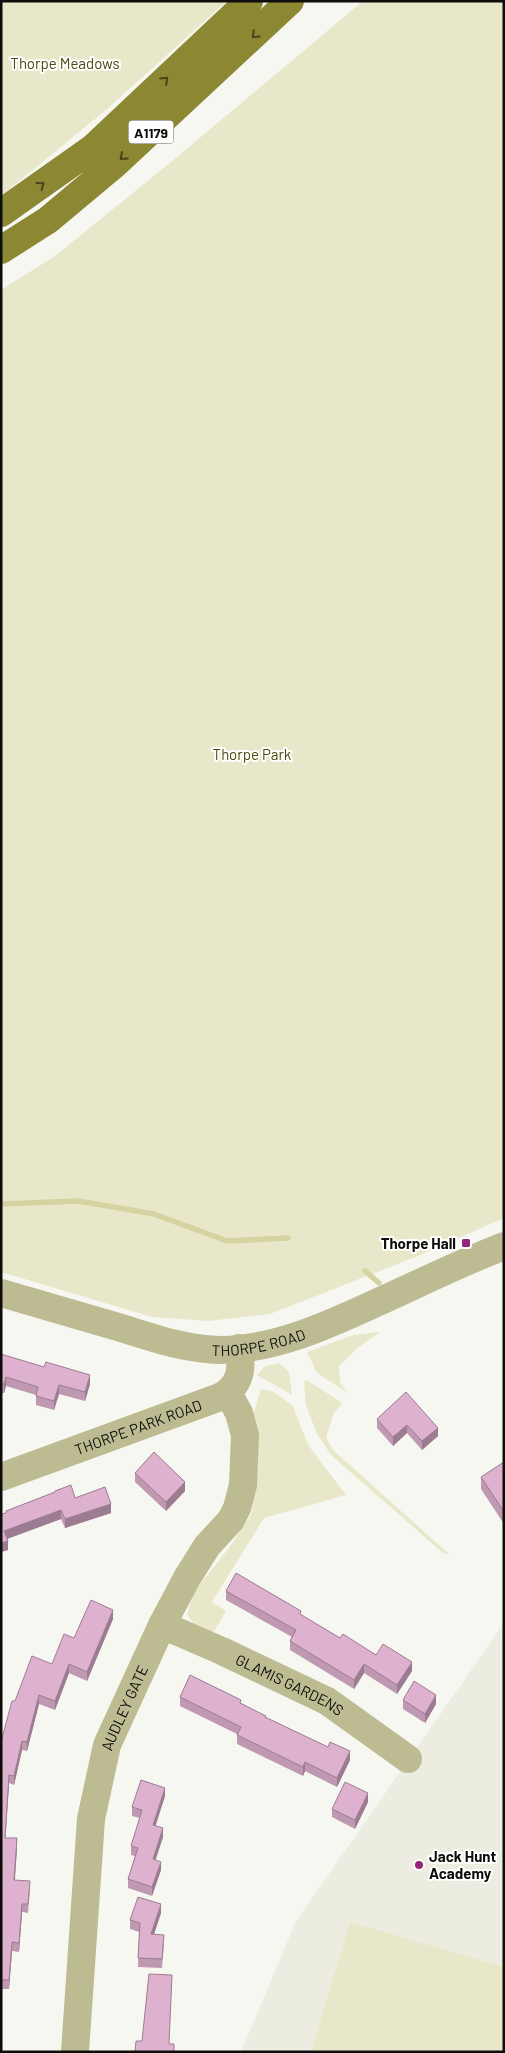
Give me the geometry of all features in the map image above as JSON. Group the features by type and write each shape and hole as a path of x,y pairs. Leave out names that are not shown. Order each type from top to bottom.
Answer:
{"main road":[{"name":"A1179","path":"1,213 93,148 248,1"},
{"name":"A1179","path":"1,250 48,220 115,164 290,1"}],"street":[{"name":"THORPE ROAD","path":"1,1293 149,1337 196,1348 221,1350 263,1346 297,1337 504,1246"},
{"path":"228,1393 235,1386 240,1376 242,1362 239,1348"},
{"name":"THORPE PARK ROAD","path":"1,1477 197,1407 228,1393"},
{"name":"AUDLEY GATE","path":"75,2052 91,1819 107,1744 162,1625 187,1578 207,1546 231,1520 237,1508 243,1485 245,1435 239,1413 228,1393"},
{"name":"GLAMIS GARDENS","path":"162,1625 222,1650 327,1701 408,1759"}],"shaded area":[{"name":"Jack Hunt Academy","path":"504,1623 504,2052 241,2052 296,1921"}],"green space":[{"name":"Thorpe Meadows","path":"1,1 227,1 106,110 1,196"},
{"name":"Thorpe Park","path":"363,1 504,1 504,1218 418,1256 270,1314 208,1321 152,1317 1,1272 1,290 55,256 171,162"},
{"path":"380,1332 359,1347 339,1366 340,1383 348,1393 317,1373 307,1352 354,1335"},
{"path":"279,1363 289,1372 292,1395 257,1375 265,1366"},
{"path":"307,1380 342,1403 334,1413 326,1437 333,1450 450,1555 443,1553 331,1455 316,1432 306,1405 304,1382"},
{"path":"261,1389 272,1391 293,1406 308,1445 346,1495 264,1518 212,1602 226,1611 212,1635 197,1629 187,1614 194,1592 229,1548 251,1515 256,1481 253,1415"},
{"path":"350,1922 504,1967 504,2052 311,2052"}],"building":[{"path":"1,1354 44,1367 46,1362 90,1375 85,1392 59,1385 54,1401 36,1396 38,1387 6,1377 4,1384 1,1384"},
{"path":"406,1392 438,1428 422,1441 407,1425 393,1437 377,1419"},
{"path":"154,1452 185,1482 166,1502 135,1473"},
{"path":"504,1462 504,1512 481,1477"},
{"path":"71,1485 75,1498 105,1487 111,1504 65,1519 61,1510 4,1531 8,1541 1,1543 1,1514"},
{"path":"236,1573 301,1611 300,1614 340,1638 343,1634 376,1655 383,1644 412,1662 397,1685 364,1664 354,1680 290,1641 296,1630 226,1591"},
{"path":"91,1600 113,1610 87,1672 69,1664 55,1701 39,1695 27,1742 22,1741 14,1776 9,1775 5,1838 17,1838 14,1880 30,1881 28,1904 22,1904 19,1943 12,1942 9,1980 1,1980 1,1742 12,1701 15,1701 32,1656 52,1664 64,1634 74,1638"},
{"path":"190,1675 241,1700 240,1703 265,1717 328,1747 330,1742 350,1751 337,1778 305,1762 303,1767 237,1735 241,1727 180,1697"},
{"path":"414,1681 436,1695 425,1714 403,1700"},
{"path":"141,1780 165,1788 153,1825 163,1828 153,1859 161,1862 152,1887 128,1879 138,1848 131,1846 142,1810 132,1807"},
{"path":"345,1782 368,1793 355,1820 332,1809"},
{"path":"138,1897 161,1904 151,1934 164,1935 162,1959 138,1958 140,1923 130,1920"},
{"path":"149,1974 172,1975 169,2044 174,2044 174,2052 135,2052 136,2041 142,2041"}],"waterway":[{"path":"1,1204 78,1201 154,1214 227,1241 288,1238"},
{"path":"365,1271 379,1283"}],"place":[{"name":"Thorpe Hall","path":"466,1243"},
{"name":"Jack Hunt Academy","path":"419,1865"}]}
